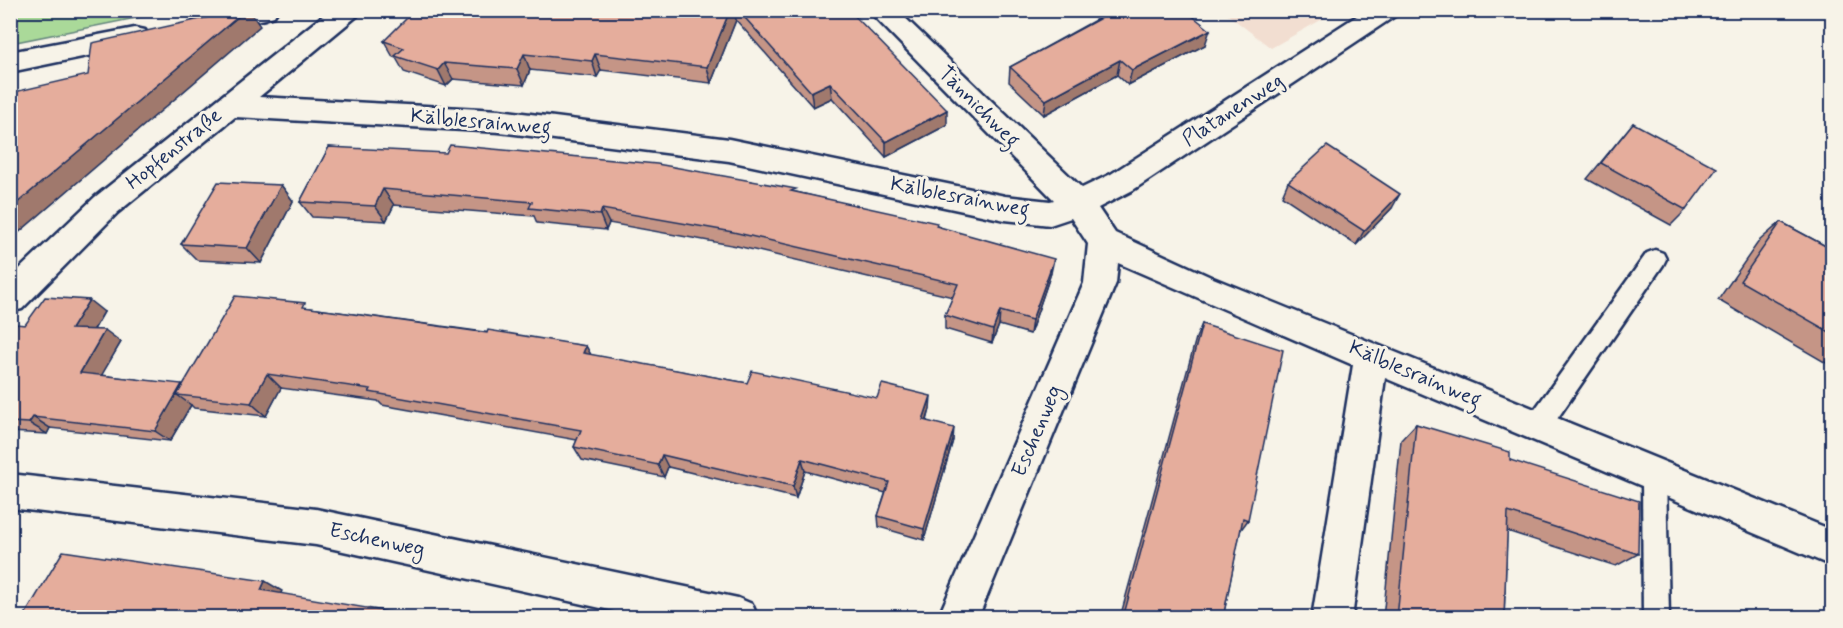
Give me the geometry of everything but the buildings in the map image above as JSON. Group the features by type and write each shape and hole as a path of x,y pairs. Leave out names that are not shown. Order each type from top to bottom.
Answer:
{"street":[{"path":"10,62 265,10"},
{"name":"Hopfenstraße","path":"10,299 106,205 348,10"},
{"name":"Tännichweg","path":"881,10 1078,204"},
{"name":"Platanenweg","path":"1078,204 1122,182 1386,10"},
{"name":"Kälblesrainweg","path":"227,106 500,121 729,150 1005,208 1050,213 1078,204"},
{"path":"1078,204 1104,242"},
{"name":"Kälblesrainweg","path":"1104,242 1202,286 1371,355 1537,427 1833,548"},
{"name":"Eschenweg","path":"958,618 1100,283 1104,242"},
{"path":"1332,618 1371,355"},
{"name":"Eschenweg","path":"10,491 316,527 738,618"}],"lane":[{"path":"1537,427 1655,259"},
{"path":"1654,475 1656,618"}],"shaded area":[{"path":"1223,11 1337,11 1271,48"}],"green space":[{"path":"11,10 171,10 171,11 11,43"}]}
